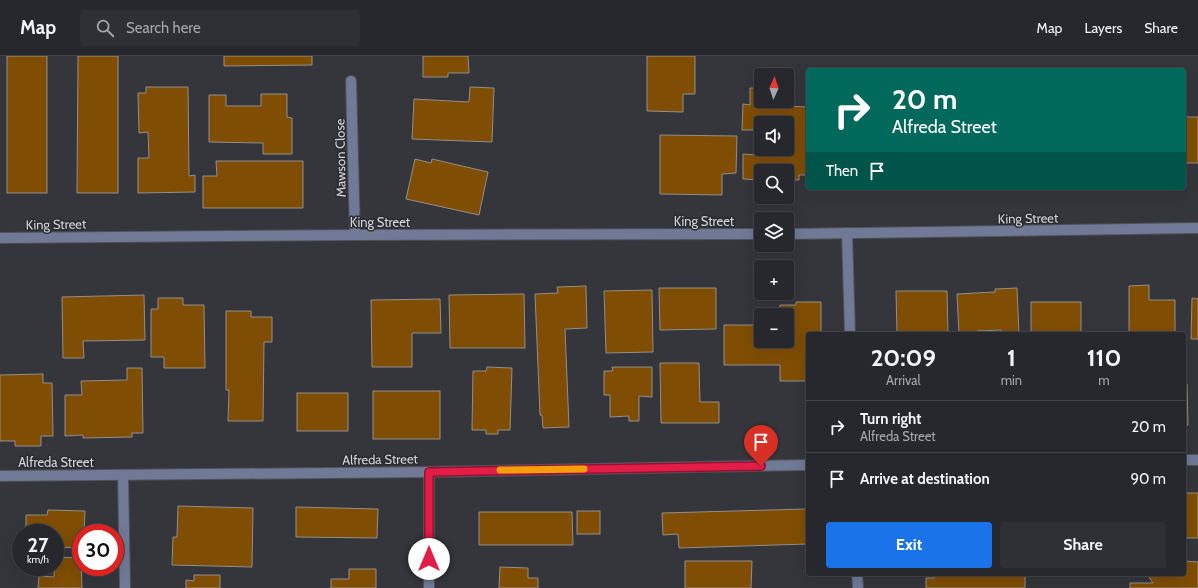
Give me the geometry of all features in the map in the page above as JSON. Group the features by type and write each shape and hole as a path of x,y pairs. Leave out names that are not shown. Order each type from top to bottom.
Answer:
{"street":[{"name":"Mawson Close","path":"351,81 355,235"},
{"name":"King Street","path":"794,234 1198,228"},
{"path":"846,233 850,332"},
{"name":"King Street","path":"0,238 754,234"},
{"path":"1186,460 1198,460"},
{"name":"Alfreda Street","path":"0,476 429,472 806,465"},
{"path":"428,588 429,472"},
{"path":"123,475 125,588"},
{"path":"857,576 858,588"}],"building":[{"path":"7,56 47,56 47,193 7,193"},
{"path":"78,56 118,56 118,193 77,193"},
{"path":"224,56 312,56 312,65 224,66"},
{"path":"423,56 468,56 469,73 448,73 448,77 423,77"},
{"path":"647,56 695,56 695,94 683,94 683,112 647,111"},
{"path":"146,87 188,87 189,176 195,175 195,192 138,193 138,158 149,158 148,132 139,133 138,93 146,93"},
{"path":"470,87 494,88 492,142 412,139 414,99 469,102"},
{"path":"750,88 754,88 754,108 806,107 806,175 799,175 799,180 794,180 794,164 754,164 754,180 743,179 743,154 754,156 794,156 794,116 754,116 754,130 742,130 743,104 750,105"},
{"path":"261,94 287,94 287,117 292,118 292,154 263,154 263,143 209,142 209,95 226,95 226,106 261,106"},
{"path":"1186,117 1198,117 1198,163 1186,163"},
{"path":"660,135 737,136 736,173 722,174 722,195 660,194"},
{"path":"415,159 431,163 432,159 488,172 479,215 406,199"},
{"path":"216,161 303,161 303,208 203,208 203,176 217,176"},
{"path":"1149,285 1149,300 1175,300 1175,332 1129,332 1129,286"},
{"path":"586,286 587,328 565,329 569,427 543,428 542,415 540,415 535,294 558,293 557,287"},
{"path":"659,288 716,288 716,329 660,330"},
{"path":"1017,288 1019,332 1001,332 1001,330 959,332 957,294 995,292 995,289"},
{"path":"652,290 653,352 606,353 604,291"},
{"path":"896,291 947,291 948,332 897,332"},
{"path":"524,294 525,348 450,348 449,295"},
{"path":"144,295 145,340 83,341 84,358 63,358 62,297"},
{"path":"158,298 183,298 183,305 204,305 205,368 164,368 164,357 151,357 151,309 158,309"},
{"path":"1192,298 1198,299 1198,339 1191,339"},
{"path":"440,299 441,333 412,333 412,367 372,367 371,300"},
{"path":"796,302 821,302 821,332 806,332 806,381 780,381 780,365 724,365 724,325 754,325 754,348 794,348 794,308 780,308 780,305 796,305"},
{"path":"1031,302 1081,302 1081,332 1031,332"},
{"path":"226,311 251,311 251,317 272,317 272,342 264,342 263,421 228,421 229,390 226,390"},
{"path":"660,363 699,363 700,402 719,402 719,423 661,423"},
{"path":"487,367 512,368 510,430 498,430 498,434 486,434 486,430 472,430 473,371 486,371"},
{"path":"612,367 652,367 652,397 639,396 639,421 629,421 629,416 610,417 610,395 604,395 604,371 613,371"},
{"path":"127,368 142,368 143,433 132,433 132,437 83,438 83,435 65,436 65,395 82,395 81,381 127,380"},
{"path":"43,374 43,383 52,383 53,436 41,436 41,446 15,446 15,441 0,441 0,375"},
{"path":"1186,384 1187,384 1188,425 1186,425"},
{"path":"373,391 440,391 440,439 373,439"},
{"path":"297,393 348,393 348,431 297,431"},
{"path":"1186,493 1198,493 1198,538 1186,538"},
{"path":"178,506 253,508 252,567 172,565 173,537 177,537"},
{"path":"296,507 378,509 377,538 296,537"},
{"path":"806,509 806,544 679,548 678,534 663,535 662,513"},
{"path":"48,510 85,511 84,524 72,524 72,548 64,547 64,524 26,524 26,515 47,515"},
{"path":"577,511 600,511 600,534 577,534"},
{"path":"479,512 572,512 573,545 479,545"},
{"path":"64,557 72,558 72,576 82,576 82,588 38,588 39,576 64,576"},
{"path":"685,561 752,561 751,588 685,588"},
{"path":"1186,561 1198,562 1198,588 1130,588 1130,583 1153,583 1148,576 1186,576"},
{"path":"500,567 528,568 528,578 538,578 538,588 499,588"},
{"path":"349,569 376,569 376,588 331,588 331,579 349,579"},
{"path":"194,575 220,575 220,588 186,588 186,580 194,581"},
{"path":"934,576 1025,576 1025,588 926,588 926,578 934,578"}],"slow traffic":[{"path":"500,470 584,469"}],"route":[{"path":"429,559 429,472 761,466"}]}
